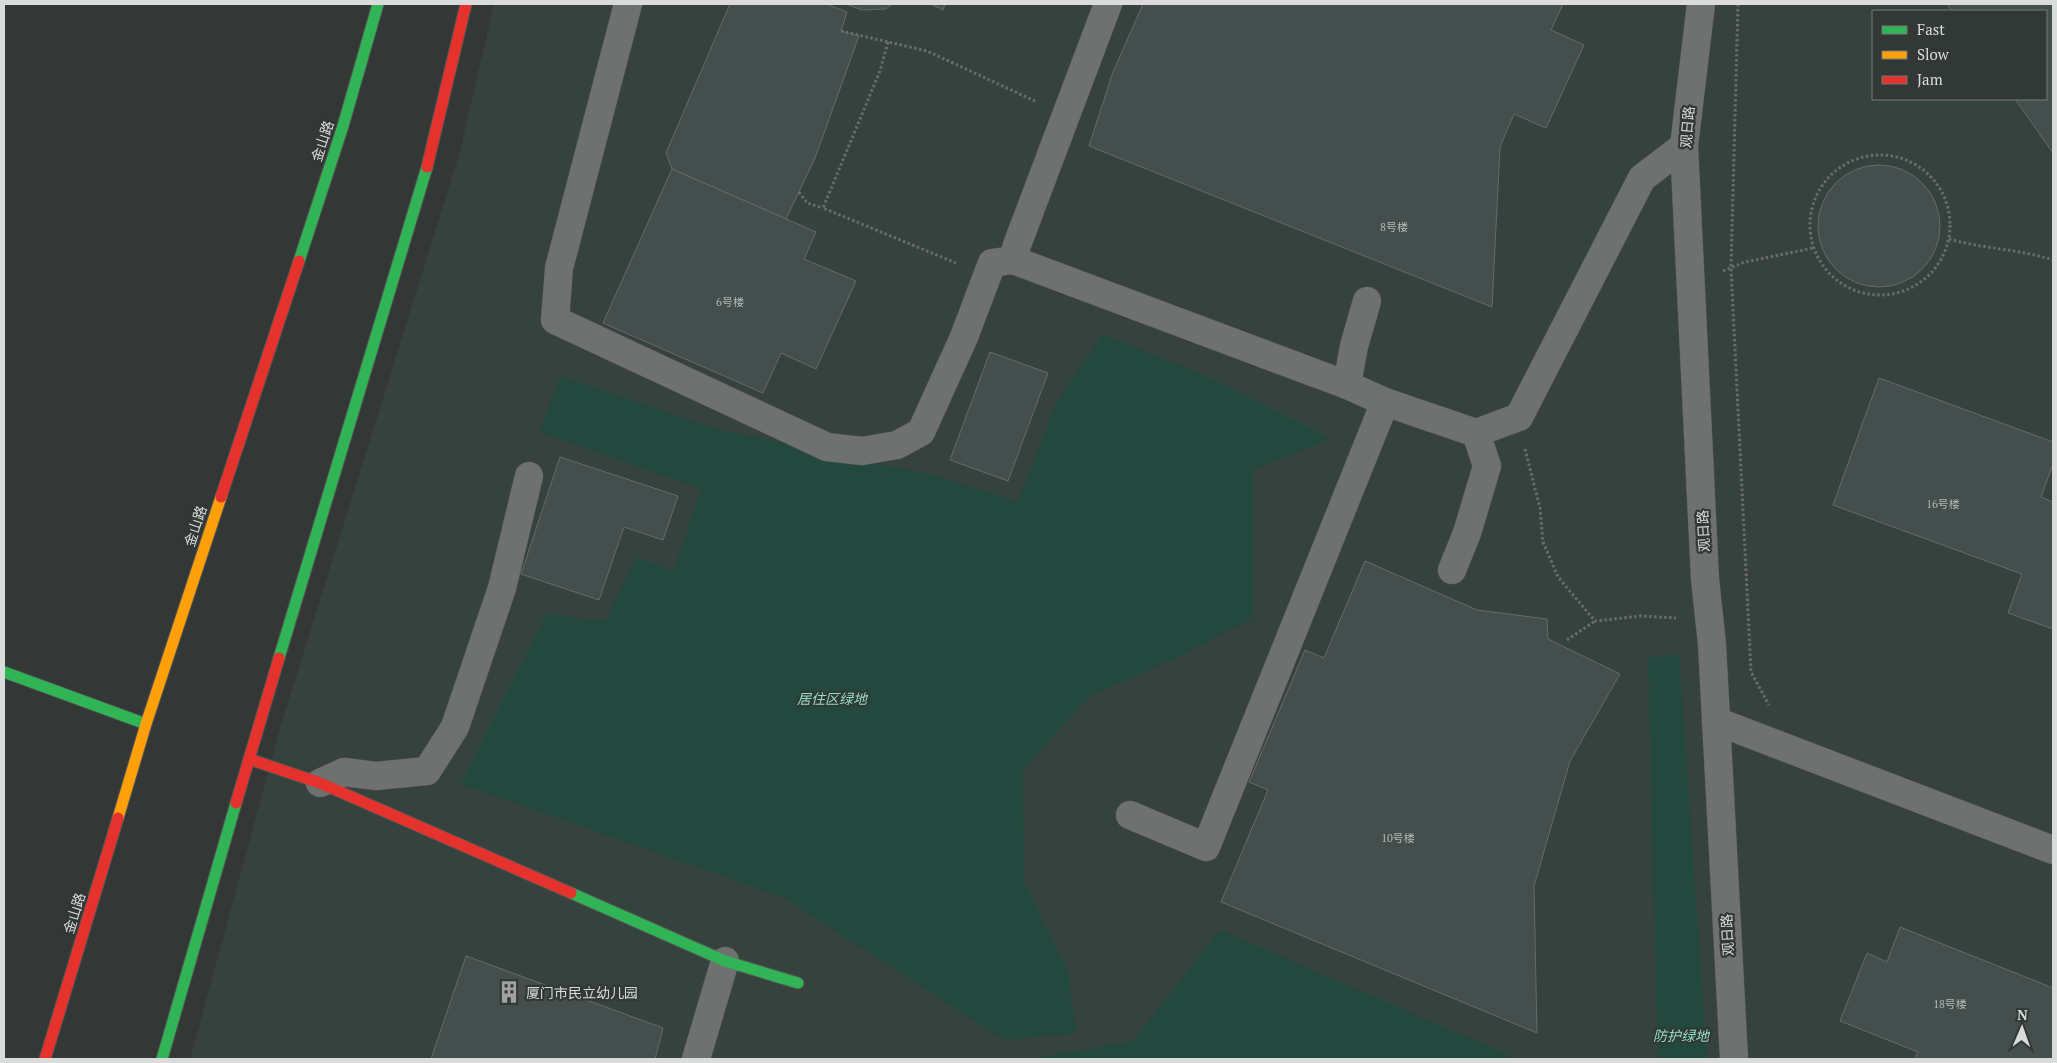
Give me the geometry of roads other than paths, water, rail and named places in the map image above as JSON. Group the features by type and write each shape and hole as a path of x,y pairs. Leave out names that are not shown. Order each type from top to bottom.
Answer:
{"main road":[{"name":"金山路","path":"45,1059 146,724 343,126 378,4"},
{"path":"162,1059 249,759 432,148 466,4"},
{"path":"4,672 146,724"},
{"path":"249,759 320,783 724,961 798,984"}],"street":[{"path":"628,4 559,268 554,320 827,447 862,451 897,445 921,432 964,337 992,263 1013,260 1347,385 1385,402 1476,434 1519,417 1642,178 1684,146"},
{"path":"1013,260 1108,4"},
{"name":"观日路","path":"1701,4 1684,146 1705,579 1712,644 1734,1059"},
{"path":"1347,385 1354,346 1367,301"},
{"path":"1130,815 1206,848 1385,402"},
{"path":"1452,570 1467,533 1487,466 1476,434"},
{"path":"320,783 344,772 376,776 427,771 456,727 502,588 529,476"},
{"path":"1716,721 2053,850"},
{"path":"696,1059 724,961"}],"place":[{"name":"厦门市民立幼儿园","path":"509,992"}],"park label":[{"name":"居住区绿地","path":"832,698"},
{"name":"防护绿地","path":"1681,1035"}]}
